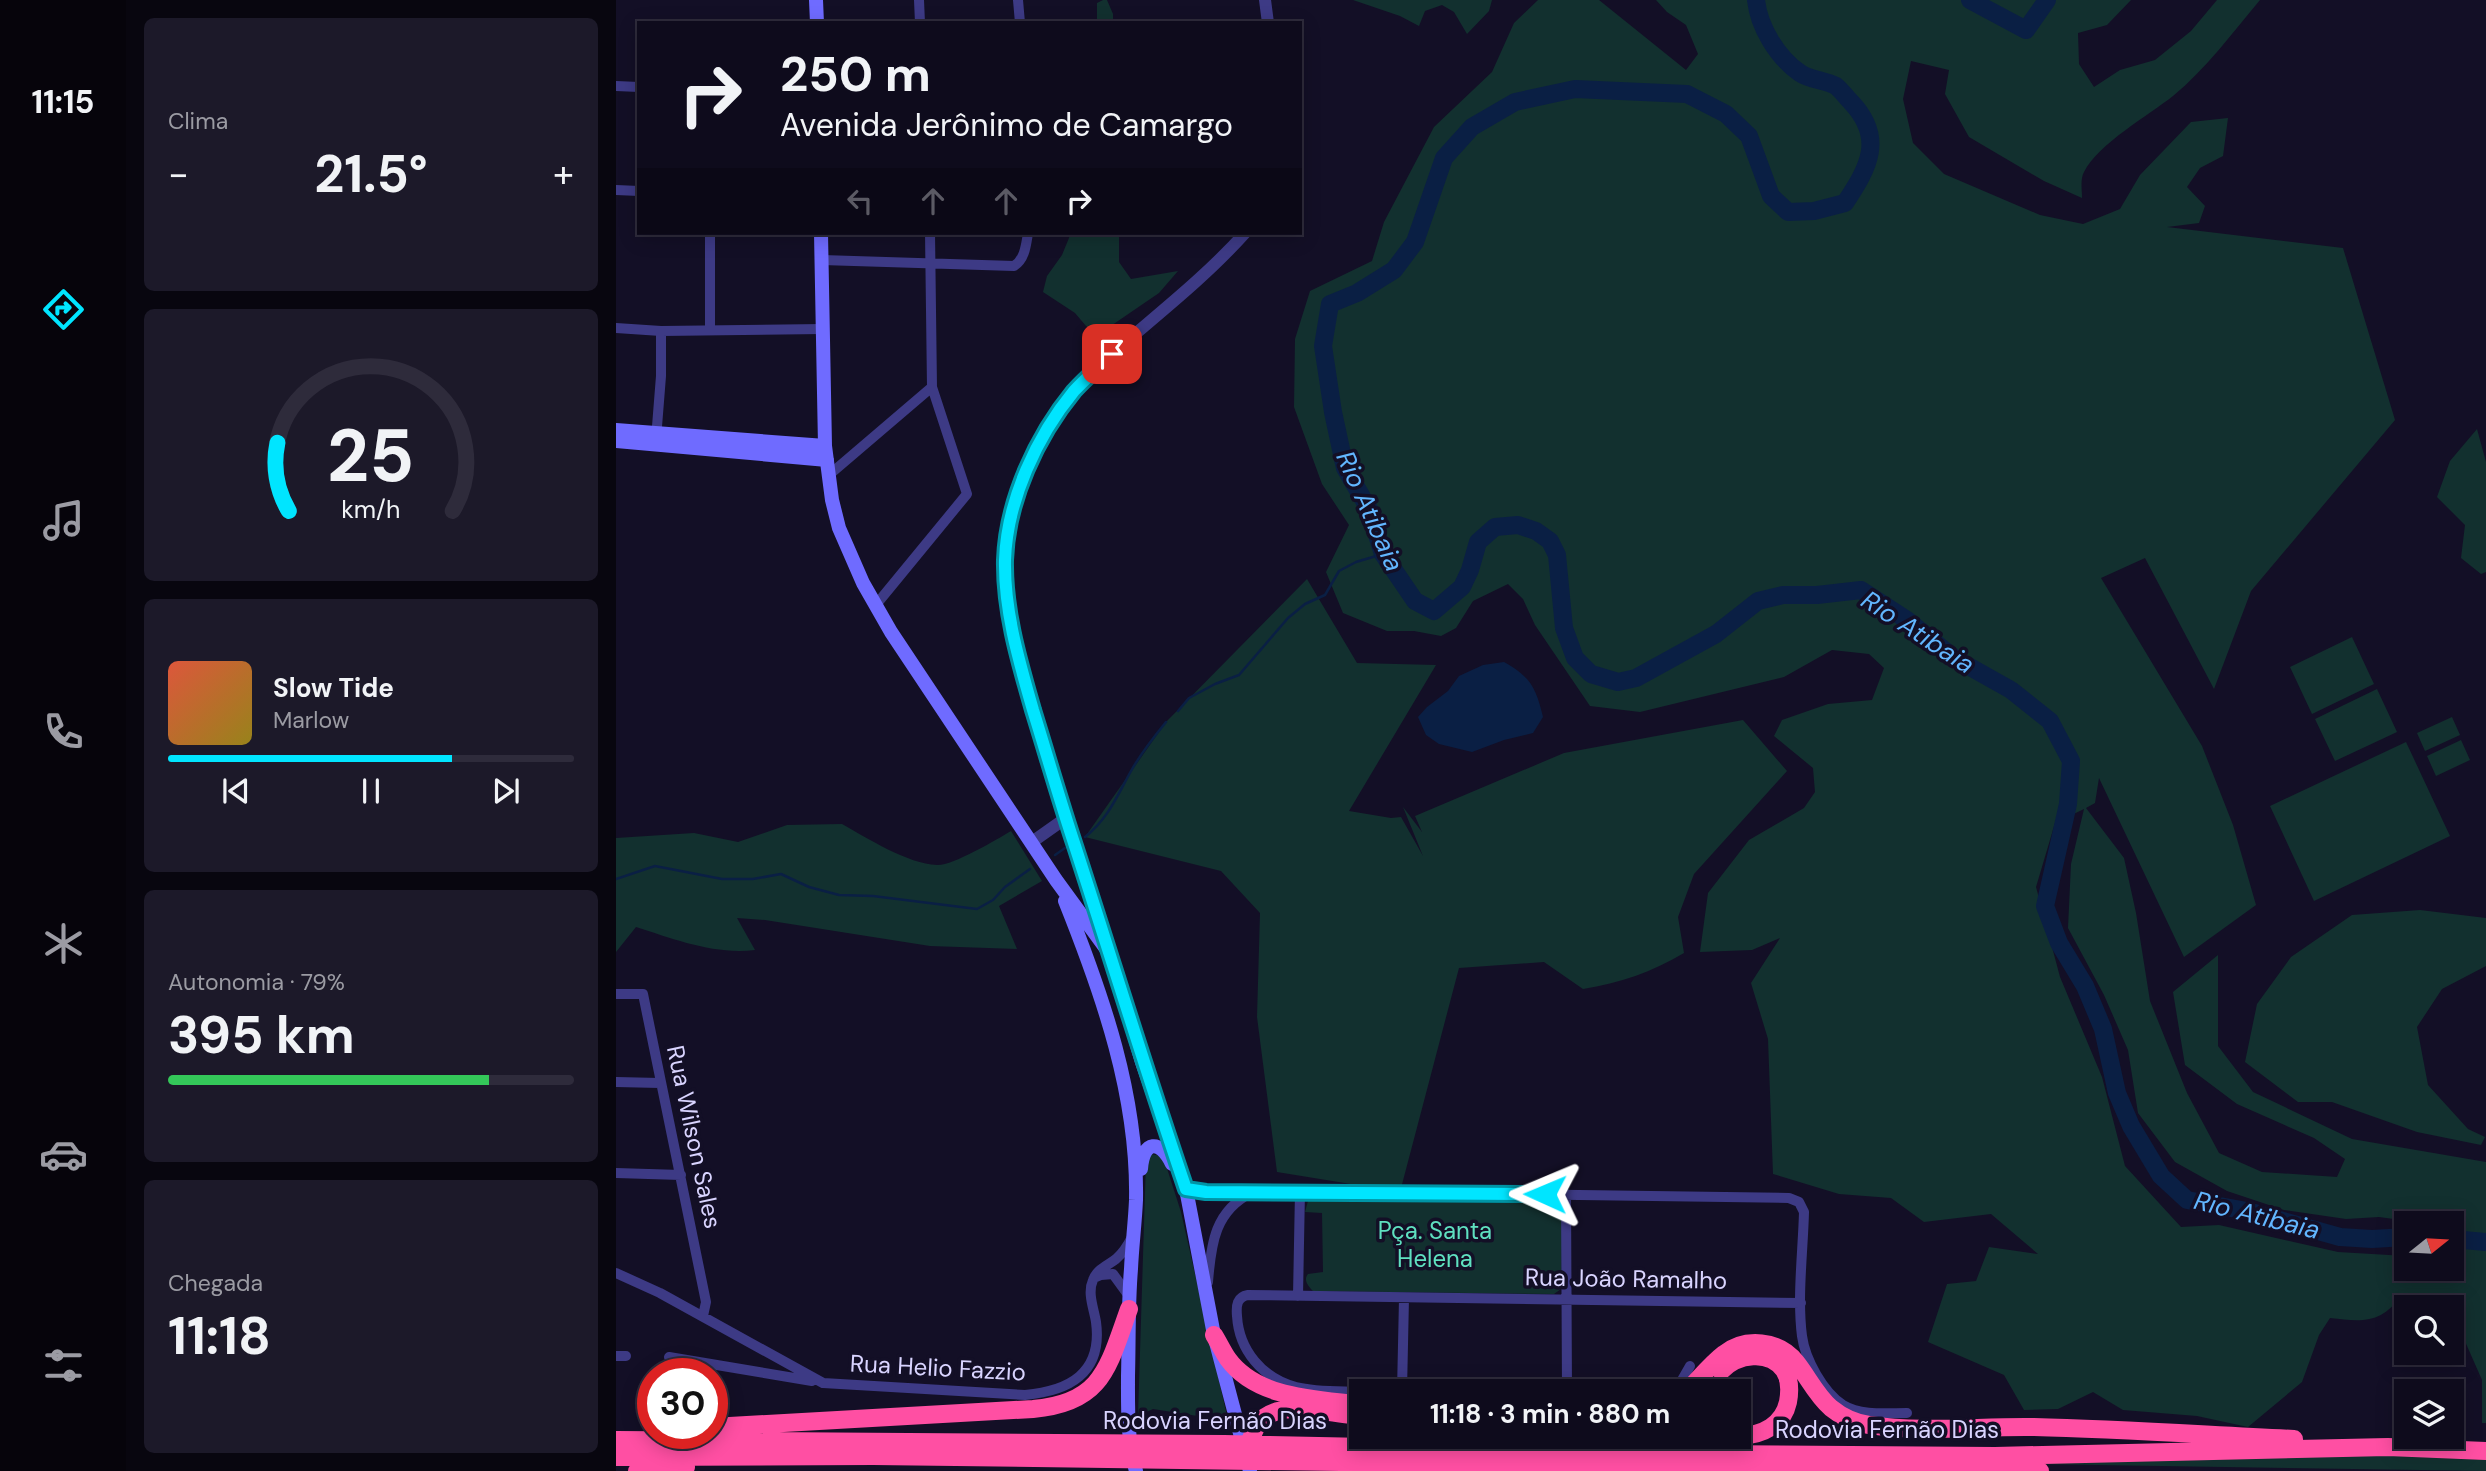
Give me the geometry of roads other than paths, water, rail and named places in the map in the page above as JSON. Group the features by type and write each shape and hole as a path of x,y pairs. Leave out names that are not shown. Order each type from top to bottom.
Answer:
{"highway":[{"path":"728,1426 1033,1409 1070,1403 1096,1386 1110,1359 1129,1303"},
{"path":"1214,1335 1228,1360 1245,1376 1259,1384 1279,1392 1349,1403"},
{"path":"1698,1379 1724,1353 1742,1344 1757,1342 1774,1346 1794,1359 1830,1407 1847,1419 1867,1425 1898,1428 2034,1427 2302,1439 2388,1447"},
{"path":"1714,1379 1726,1366 1751,1356 1774,1361 1783,1369 1790,1393 1785,1414 1764,1432 1751,1434"},
{"path":"1237,1457 1259,1423 1271,1414 1282,1410 1296,1410 1349,1415"},
{"path":"616,1438 637,1435"},
{"name":"Rodovia Fernão Dias","path":"616,1438 862,1440 1095,1452"},
{"name":"Rodovia Fernão Dias","path":"616,1457 1157,1452 1237,1457 1279,1453 1552,1451 1995,1456 2388,1447 2486,1451"},
{"path":"1552,1451 1564,1449"},
{"path":"1124,1471 1131,1452"},
{"name":"Rodovia Fernão Dias","path":"1279,1453 2040,1471"},
{"path":"637,1471 733,1462 873,1456"}],"main road":[{"path":"816,0 817,21"},
{"path":"821,235 826,453 839,528 875,606 1056,880 1110,954 1142,1062"},
{"path":"616,430 656,438 826,453"},
{"path":"616,441 656,438"},
{"path":"1056,880 1088,958 1129,1100 1134,1138 1136,1200 1129,1303 1128,1401 1131,1452 1136,1471"},
{"path":"1100,999 1108,999 1117,1005 1124,1015 1185,1186 1237,1457"},
{"path":"1136,1200 1147,1147 1161,1148 1167,1154 1185,1186"}],"street":[{"path":"919,0 920,21"},
{"path":"1018,0 1020,21"},
{"path":"1265,0 1268,21"},
{"path":"616,86 637,87"},
{"path":"616,190 637,191"},
{"path":"710,235 710,330"},
{"path":"875,606 967,494 932,387 930,235"},
{"path":"822,260 1014,266 1020,262 1027,235"},
{"path":"1110,954 1014,643 1008,607 1005,559 1011,519 1020,486 1049,426 1075,390 1112,354 1222,259 1243,235"},
{"path":"616,328 661,331 823,329"},
{"path":"656,438 661,376 661,331"},
{"path":"829,475 932,387"},
{"path":"1032,842 1066,818"},
{"name":"Rua Wilson Sales","path":"616,994 643,994 706,1302 704,1316"},
{"path":"616,1082 660,1083"},
{"path":"616,1173 681,1175"},
{"path":"1185,1186 1206,1192 1789,1198 1799,1202 1804,1212 1801,1303 1805,1350 1827,1389 1843,1405 1876,1413 1907,1413"},
{"path":"1207,1296 1209,1264 1224,1213 1237,1200 1256,1191"},
{"path":"1297,1296 1300,1191"},
{"path":"1566,1194 1567,1379"},
{"path":"1093,1278 1098,1271 1118,1258 1134,1234"},
{"name":"Rua Helio Fazzio","path":"616,1273 704,1316 823,1383 1025,1395 1048,1393 1062,1388 1084,1374 1094,1351 1097,1327 1091,1287 1093,1278"},
{"path":"1093,1278 1113,1274 1129,1303"},
{"name":"Rua João Ramalho","path":"1349,1391 1296,1387 1274,1378 1262,1369 1246,1350 1239,1334 1236,1313 1241,1296 1801,1303"},
{"path":"1402,1379 1404,1298"},
{"path":"669,1357 823,1383"},
{"path":"1683,1379 1690,1366"}],"water":[{"path":"1504,662 1526,678 1538,698 1543,717 1533,733 1472,752 1439,744 1426,735 1418,717 1448,691 1459,676 1483,665"}],"waterway":[{"name":"Rio Atibaia","path":"1756,0 1765,31 1784,59 1804,75 1836,86 1861,115 1868,128 1870,152 1861,177 1845,203 1814,211 1788,212 1771,196 1749,136 1726,114 1687,94 1575,89 1515,102 1472,127 1444,158 1415,242 1394,270 1357,293 1330,304 1323,346 1333,412 1345,468 1369,509 1383,554 1415,601 1434,611 1462,587 1478,542 1495,527 1518,525 1536,531 1550,541 1557,555 1564,628 1575,658 1591,674 1618,682 1636,678 1716,634 1758,601 1783,595 1817,595 1861,590 1907,620 1954,658 2011,690 2050,721 2071,761 2068,804 2045,906 2059,943 2085,986 2103,1029 2117,1093 2131,1126 2161,1176 2187,1200 2247,1211 2340,1237 2394,1238"},
{"name":"Rio Atibaia","path":"1970,0 2026,30 2047,0"},
{"path":"1178,711 1189,698 1239,675 1288,618 1305,604 1325,595 1339,571 1356,562 1383,554"},
{"path":"1085,837 1106,815 1139,758 1166,722"},
{"path":"1055,855 1065,848"},
{"path":"616,879 655,866 722,879 753,879 781,874 809,887 839,895 873,896 977,909 993,900 1005,887 1030,869"},
{"name":"Rio Atibaia","path":"2464,1240 2486,1242"}],"park label":[{"name":"Pça. Santa Helena","path":"1435,1245"}]}
